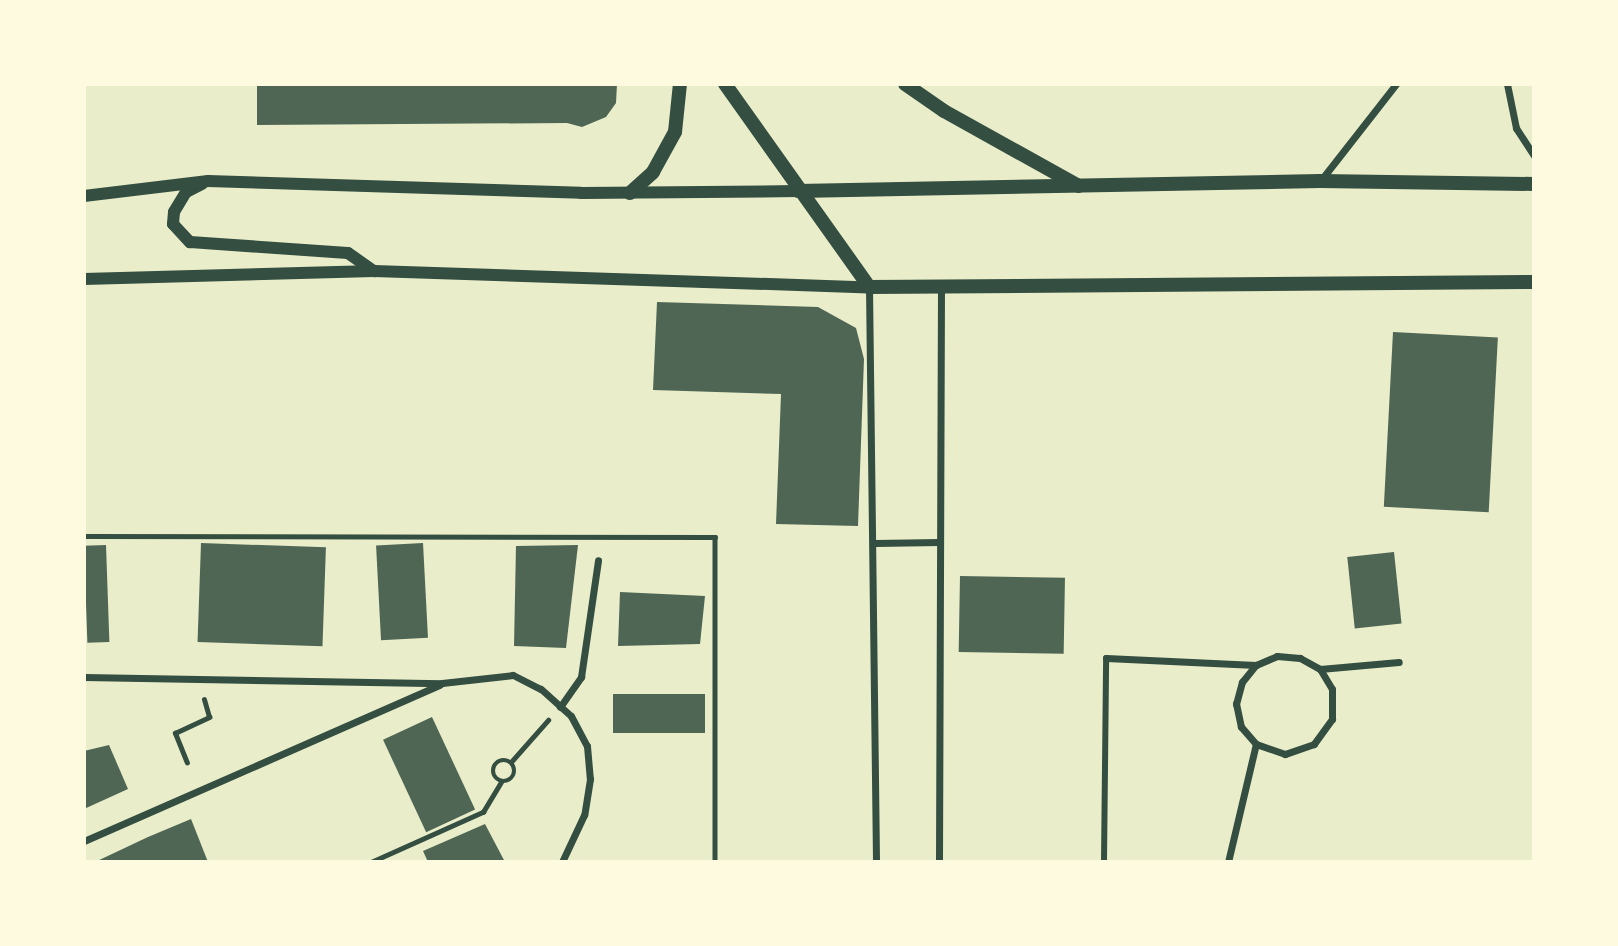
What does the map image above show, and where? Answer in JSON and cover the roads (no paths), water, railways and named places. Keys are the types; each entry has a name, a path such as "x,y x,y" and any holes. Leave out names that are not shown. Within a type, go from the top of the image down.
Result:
{"main road":[{"path":"631,193 653,173 675,132 680,84"},
{"path":"725,84 798,191 869,287 1534,282"},
{"path":"905,84 944,111 1080,187"},
{"path":"798,191 1320,181 1534,184"}],"street":[{"path":"1320,181 1396,84"},
{"path":"1507,84 1516,128 1534,156"},
{"path":"208,180 186,192 174,212 173,224 190,242 348,253 364,260 374,271"},
{"path":"84,196 208,180 631,193 798,191"},
{"path":"84,279 374,271 869,287 875,543 876,862"},
{"path":"939,862 941,288"},
{"path":"875,543 939,542"},
{"path":"560,706 581,677 598,560"},
{"path":"1104,862 1106,658 1256,665 1277,656 1300,658 1320,669 1332,689 1332,719 1314,744 1285,754 1256,744 1241,727 1236,704 1242,682 1256,665"},
{"path":"1320,669 1399,662"},
{"path":"84,677 442,683 513,675 541,689 560,706 587,746 590,779 584,815 564,861"},
{"path":"84,841 442,683"},
{"path":"1228,862 1256,744"}]}
